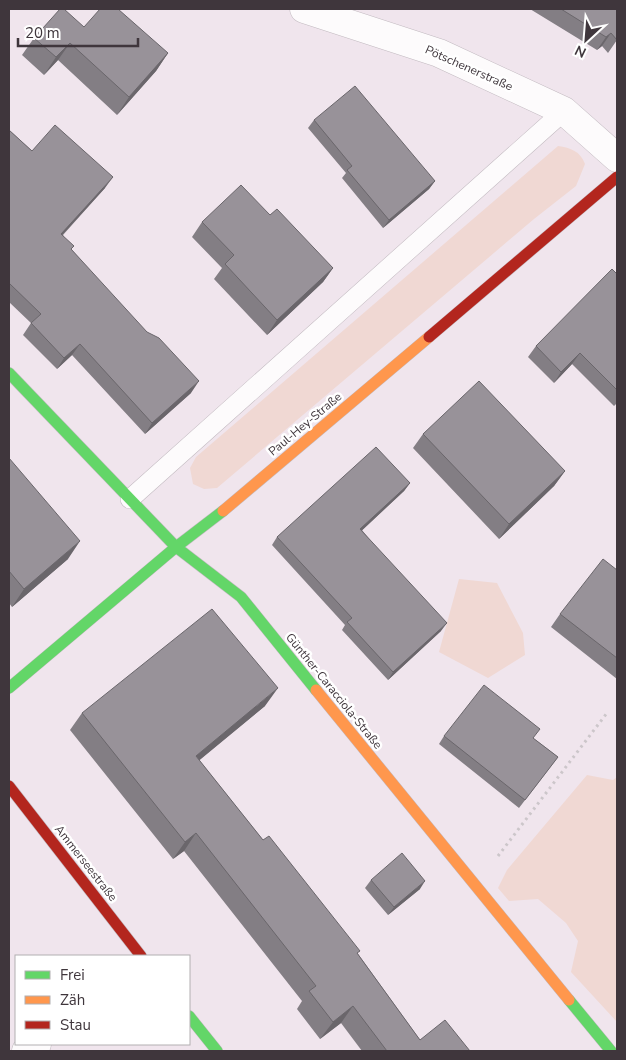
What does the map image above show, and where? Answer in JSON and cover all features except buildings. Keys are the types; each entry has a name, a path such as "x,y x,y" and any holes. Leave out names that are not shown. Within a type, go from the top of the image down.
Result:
{"street":[{"name":"Pötschenerstraße","path":"304,9 439,53 564,112 617,158"},
{"name":"Paul-Hey-Straße","path":"9,688 176,547 219,515 617,177"},
{"name":"Günther-Caracciola-Straße","path":"9,373 176,547 241,597 611,1051"},
{"name":"Ammerseestraße","path":"9,786 140,955"},
{"path":"190,1017 217,1051"}],"lane":[{"path":"130,500 564,112"}],"path":[{"path":"475,886 607,713"}],"shaded area":[{"path":"558,146 574,151 585,164 576,186 534,219 217,488 204,489 193,484 190,468 196,457"},
{"path":"459,579 497,583 523,633 525,655 488,678 439,652"},
{"path":"587,775 613,780 617,777 617,1022 571,972 578,941 566,923 538,899 509,901 498,888 507,870"}],"traffic: fast":[{"path":"9,373 176,547 241,597 316,690"},
{"path":"9,688 176,547 223,511"},
{"path":"569,1000 611,1051"},
{"path":"190,1017 217,1051"}],"traffic: slow":[{"path":"223,511 429,337"},
{"path":"316,690 569,1000"}],"traffic: jam":[{"path":"429,337 617,177"},
{"path":"9,786 140,955"}]}
